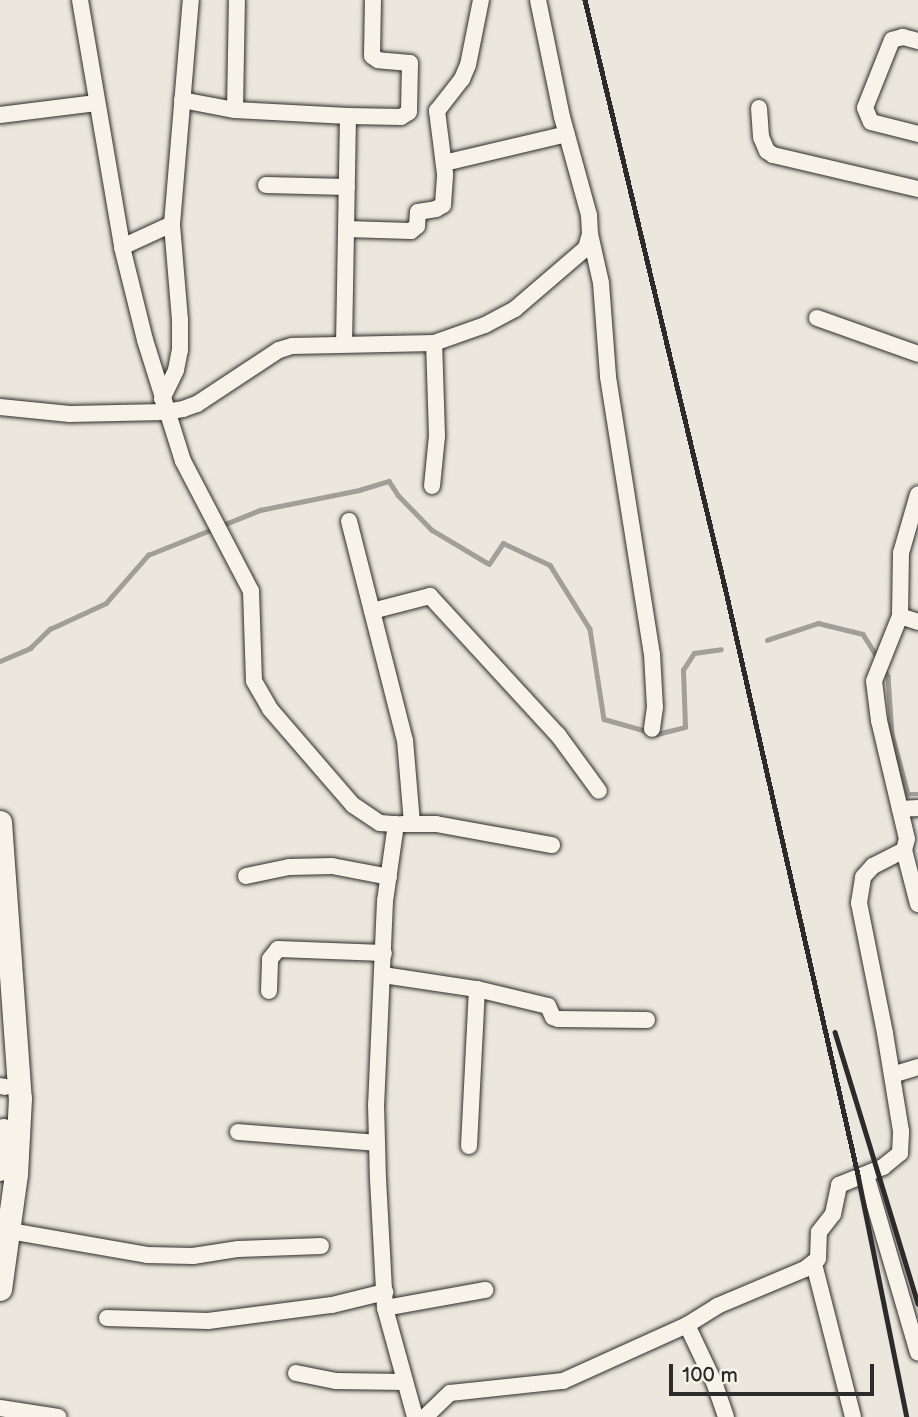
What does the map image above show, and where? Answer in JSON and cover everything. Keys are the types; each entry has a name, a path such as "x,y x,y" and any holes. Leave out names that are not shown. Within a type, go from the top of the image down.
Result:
{"highway":[{"path":"0,822 20,1098 10,1231 0,1289"},
{"path":"0,979 0,1169"}],"street":[{"path":"80,0 122,247 163,406 183,461 251,591 254,681 265,700 353,805 380,823 436,824 552,845"},
{"path":"163,406 180,350 172,224 191,0"},
{"path":"235,110 237,0"},
{"path":"182,100 235,110 401,117 409,112 410,63 378,60 372,56 373,0"},
{"path":"346,229 415,230 418,212 443,205 444,163 437,111 462,79 468,65 481,0"},
{"path":"538,0 567,134 589,215 590,234 601,283 608,377 652,654 655,707 652,729"},
{"path":"918,41 903,37 892,40 865,108 872,122 918,134"},
{"path":"0,115 96,103"},
{"path":"759,108 761,136 767,151 773,155 918,189"},
{"path":"344,344 348,116"},
{"path":"444,163 567,134"},
{"path":"267,185 346,187"},
{"path":"122,247 172,224"},
{"path":"0,407 70,414 197,404 279,350 306,344 434,343 485,324 514,309 586,248 590,234"},
{"path":"817,318 918,354"},
{"path":"432,486 437,436 434,343"},
{"path":"918,494 901,553 900,616 874,681 879,721 907,839 904,850 918,904"},
{"path":"349,521 405,740 404,824 389,877 377,1143 385,1300 415,1417"},
{"path":"372,611 430,596 558,734 599,791"},
{"path":"900,616 918,622"},
{"path":"900,809 918,808"},
{"path":"425,1417 450,1393 563,1381 687,1325 717,1306 814,1264 818,1259 819,1232 832,1214 839,1185 893,1161 900,1153 901,1131 861,913 860,889 863,877 873,866 904,850"},
{"path":"246,876 289,867 332,866 389,877"},
{"path":"269,991 270,959 278,949 384,953"},
{"path":"383,975 477,989 548,1006 558,1019 647,1020"},
{"path":"469,1146 477,989"},
{"path":"892,1075 918,1067"},
{"path":"238,1132 377,1143"},
{"path":"866,1175 918,1353"},
{"path":"10,1231 155,1255 321,1246"},
{"path":"814,1264 853,1417"},
{"path":"107,1318 208,1321 332,1305 485,1290"},
{"path":"687,1325 714,1382 726,1417"},
{"path":"296,1373 349,1382 404,1382"},
{"path":"0,1408 58,1417"}],"waterway":[{"path":"0,661 30,648 50,629 106,603 148,555 260,510 359,490 389,481 398,495 432,530 489,564 503,543 550,565 590,629 604,719 657,734 685,727 683,670 694,653 721,649"},
{"path":"767,640 818,623 863,634 878,658"},
{"path":"884,669 888,676 892,734 908,794 918,794"}],"railway":[{"path":"585,0 725,587 858,1175 907,1417"},
{"path":"835,1032 918,1304"}]}
